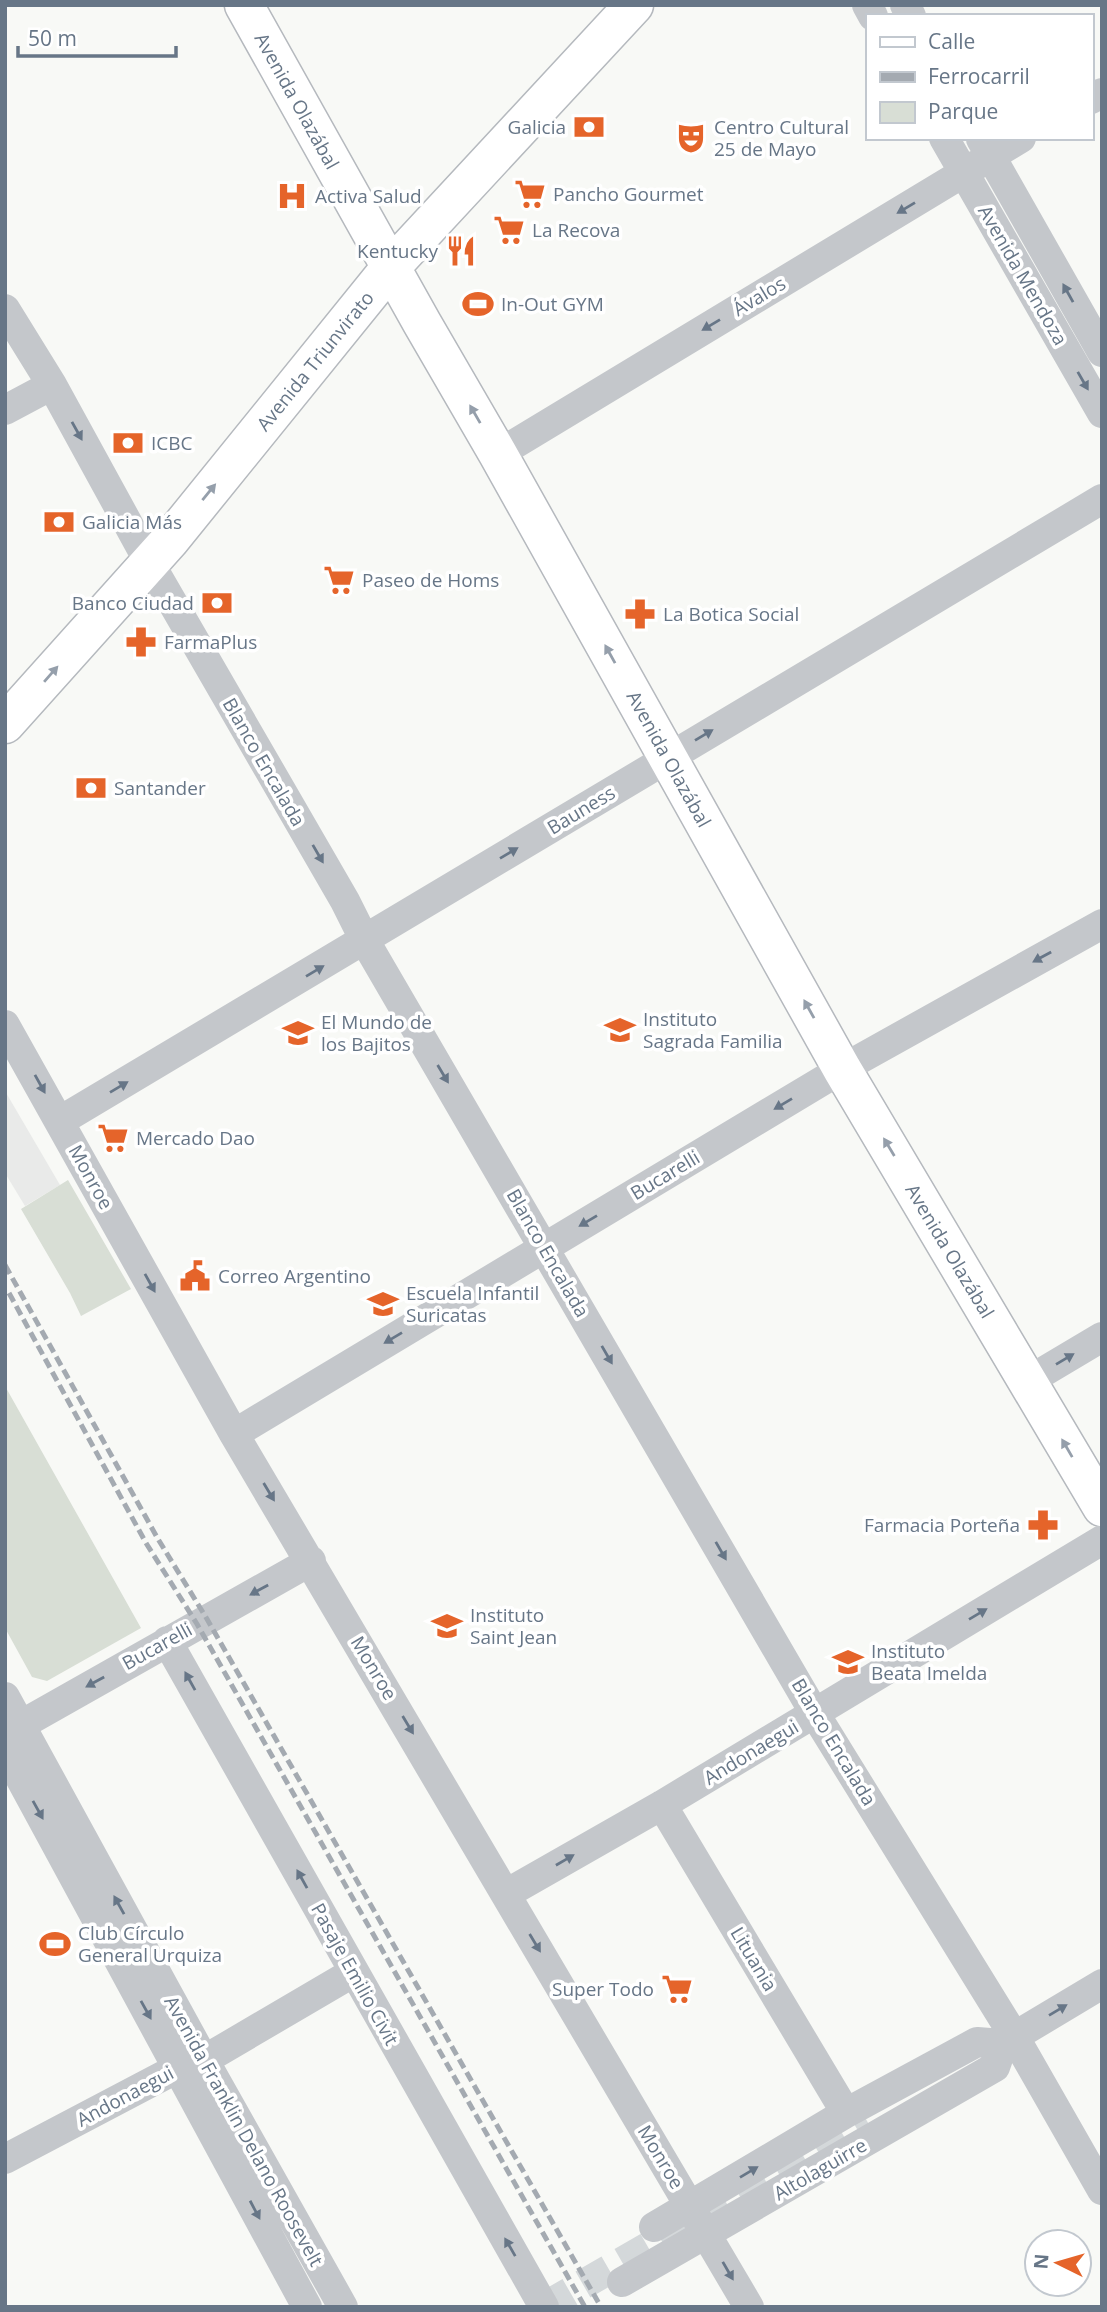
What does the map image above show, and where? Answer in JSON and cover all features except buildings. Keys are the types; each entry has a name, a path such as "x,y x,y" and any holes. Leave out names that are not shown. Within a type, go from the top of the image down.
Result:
{"main road":[{"name":"Avenida Olazábal","path":"244,5 842,1069 1102,1507"},
{"name":"Avenida Triunvirato","path":"5,724 170,540 391,267 634,5"}],"street":[{"name":"Avenida Mendoza","path":"945,140 1102,413"},
{"name":"Ávalos","path":"498,454 964,172 986,147 1013,140"},
{"name":"Avenida Mendoza","path":"986,147 1102,352"},
{"name":"Blanco Encalada","path":"5,309 52,385 149,562 345,901 365,941 815,1714 1009,2040 1102,2190"},
{"path":"5,410 52,385"},
{"name":"Bauness","path":"60,1121 1102,499"},
{"name":"Bucarelli","path":"234,1434 842,1069 1102,924"},
{"name":"Monroe","path":"5,1025 234,1434 749,2307"},
{"path":"1028,1381 1102,1337"},
{"name":"Andonaegui","path":"506,1894 662,1805 1102,1540"},
{"name":"Bucarelli","path":"13,1729 311,1561"},
{"name":"Pasaje Emilio Civit","path":"167,1641 354,1972 533,2303"},
{"name":"Avenida Franklin Delano Roosevelt","path":"5,1697 13,1729 191,2064 307,2307"},
{"name":"Avenida Franklin Delano Roosevelt","path":"5,1751 191,2064 343,2307"},
{"name":"Lituania","path":"662,1805 857,2117"},
{"name":"Andonaegui","path":"5,2159 191,2064 354,1972"},
{"name":"Altolaguirre","path":"654,2228 857,2117 977,2042 1009,2040 1102,1984"},
{"name":"Altolaguirre","path":"622,2282 995,2067 1009,2040"}],"shaded area":[{"path":"5,1091 60,1185 25,1206 5,1173"}],"green space":[{"path":"68,1180 131,1289 81,1316 21,1209"},
{"path":"5,1386 141,1628 47,1681 32,1677 5,1628"}],"tunnel":[{"path":"544,2307 867,2121"}],"railway":[{"path":"5,1265 158,1539 207,1619 601,2307"},
{"path":"9,1293 146,1543 197,1624 585,2307"}],"place":[{"name":"Galicia","path":"589,127"},
{"name":"Centro Cultural 25 de Mayo","path":"691,138"},
{"name":"Pancho Gourmet","path":"530,194"},
{"name":"Activa Salud","path":"292,196"},
{"name":"La Recova","path":"509,230"},
{"name":"Kentucky","path":"461,251"},
{"name":"In-Out GYM","path":"478,304"},
{"name":"ICBC","path":"128,443"},
{"name":"Galicia Más","path":"59,522"},
{"name":"Paseo de Homs","path":"339,580"},
{"name":"Banco Ciudad","path":"217,603"},
{"name":"La Botica Social","path":"640,614"},
{"name":"FarmaPlus","path":"141,642"},
{"name":"Santander","path":"91,788"},
{"name":"Instituto Sagrada Familia","path":"620,1030"},
{"name":"El Mundo de los Bajitos","path":"298,1033"},
{"name":"Mercado Dao","path":"113,1138"},
{"name":"Correo Argentino","path":"195,1276"},
{"name":"Escuela Infantil Suricatas","path":"383,1304"},
{"name":"Farmacia Porteña","path":"1043,1525"},
{"name":"Instituto Saint Jean","path":"447,1626"},
{"name":"Instituto Beata Imelda","path":"848,1662"},
{"name":"Club Círculo General Urquiza","path":"55,1944"},
{"name":"Super Todo","path":"677,1989"}]}
